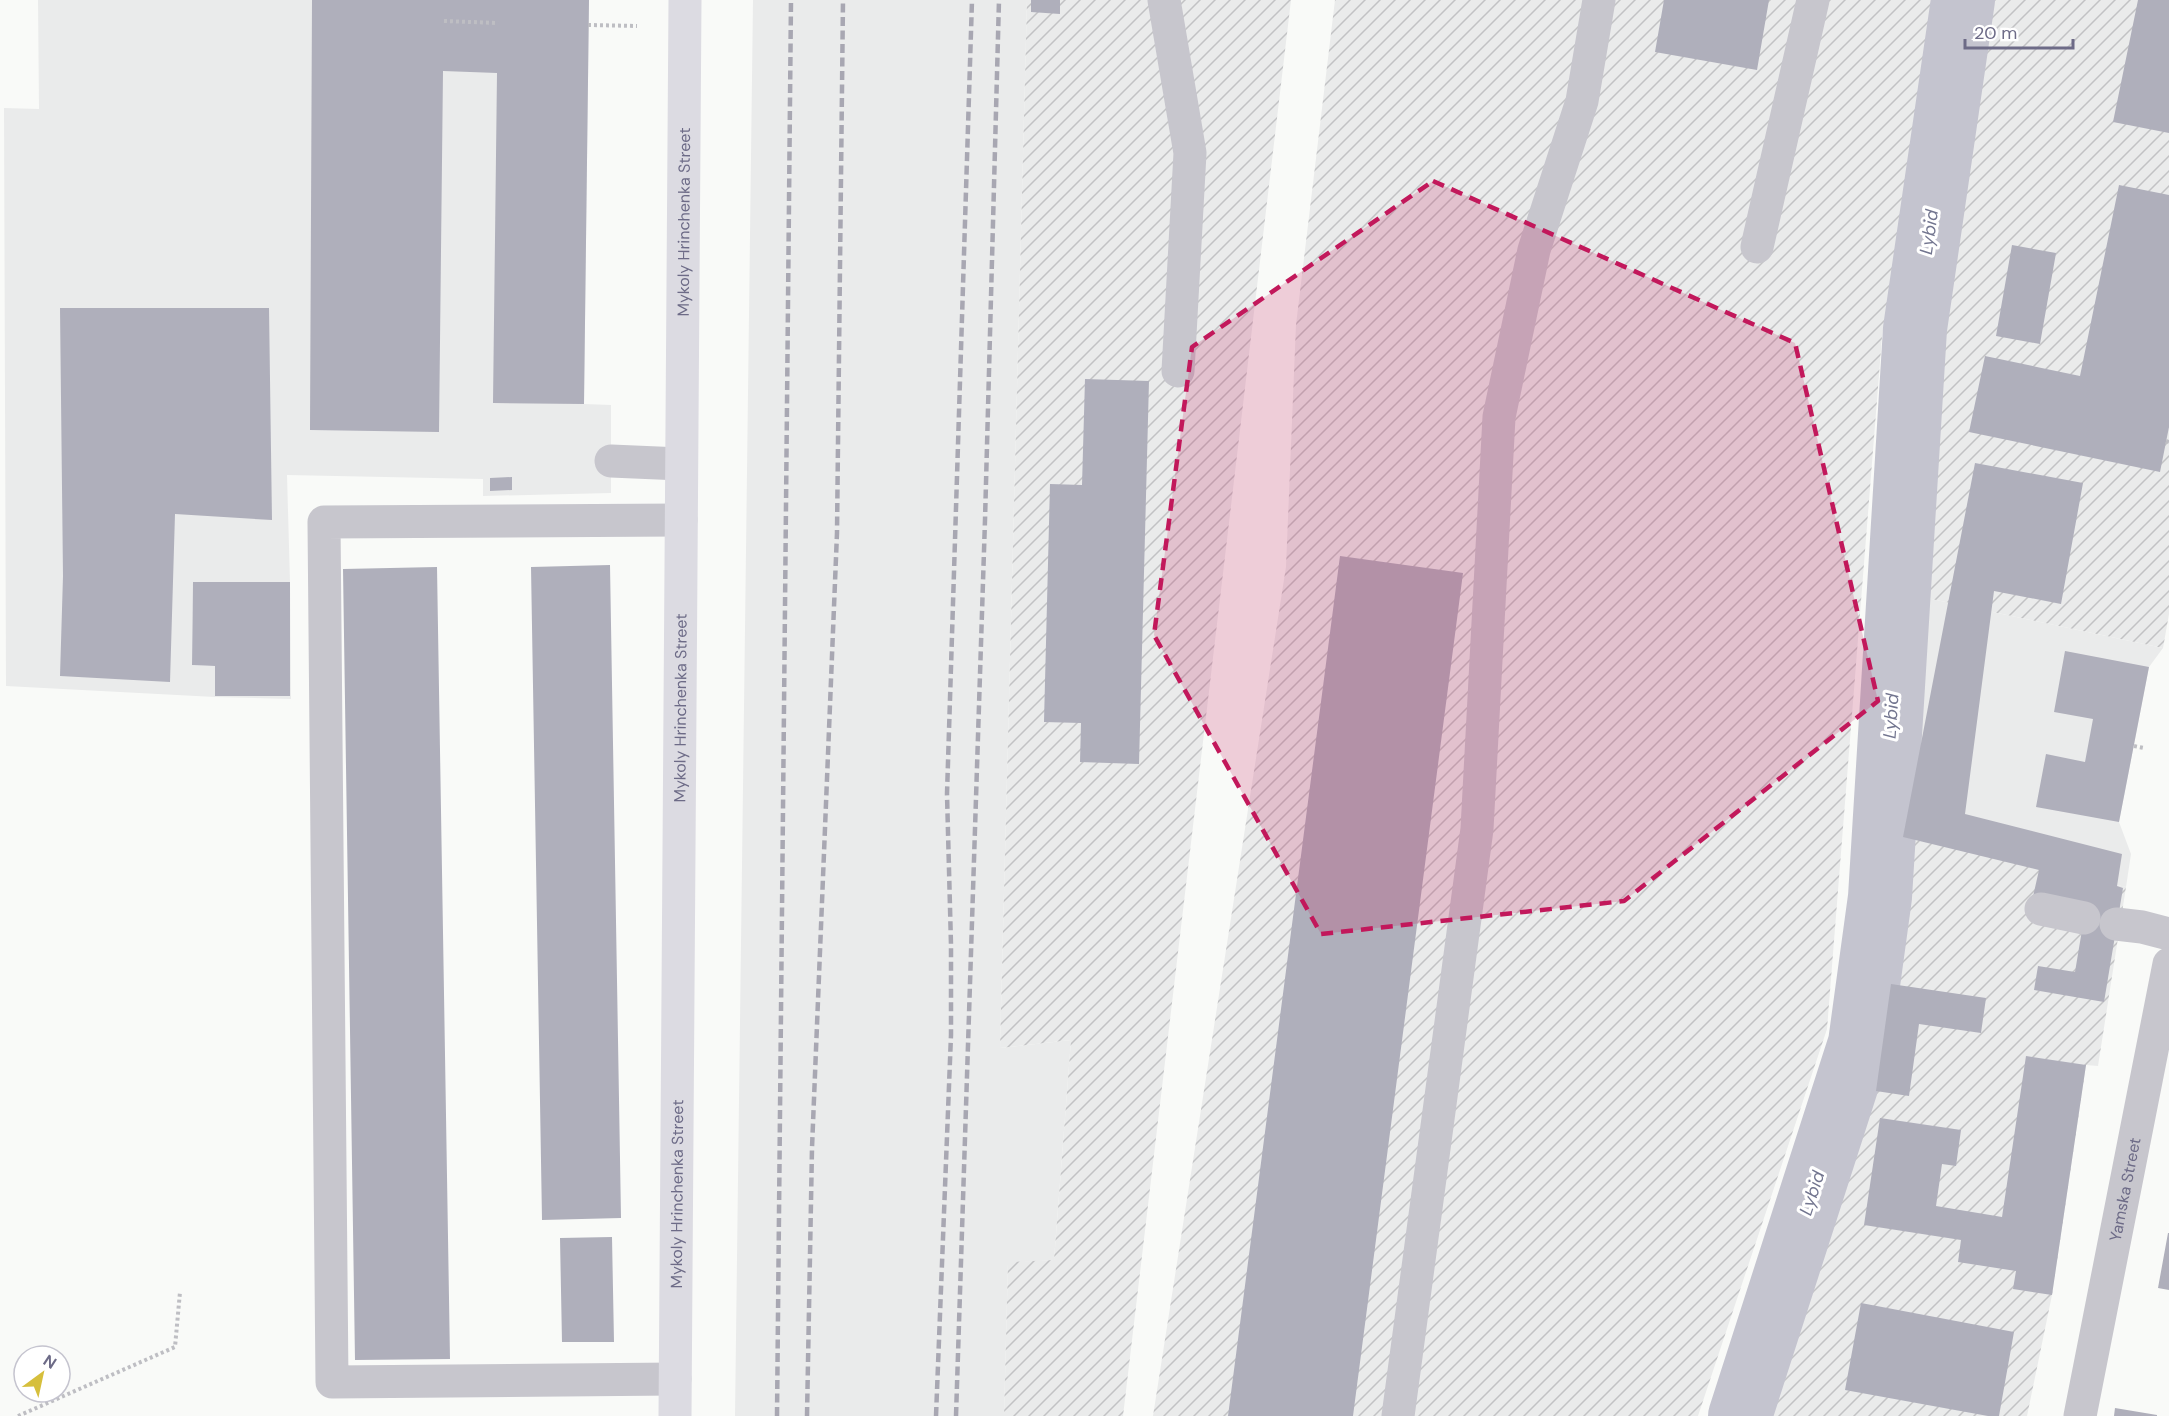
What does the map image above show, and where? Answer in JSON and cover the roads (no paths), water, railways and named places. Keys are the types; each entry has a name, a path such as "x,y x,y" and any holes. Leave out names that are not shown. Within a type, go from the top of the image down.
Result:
{"main road":[{"name":"Mykoly Hrinchenka Street","path":"675,1416 685,0"}],"street":[{"path":"1164,0 1190,153 1178,371"},
{"path":"1398,1416 1477,829 1499,417 1534,250 1582,101 1599,0"},
{"path":"1757,247 1813,0"},
{"path":"611,461 681,464"},
{"path":"675,1379 332,1382 324,522 681,520"},
{"path":"2041,909 2084,918"},
{"path":"2116,924 2142,927 2169,934"},
{"name":"Yamska Street","path":"2080,1416 2169,964"}],"waterway":[{"name":"Lybid","path":"1740,1416 1860,1043 1880,897 1915,329 1963,0"}],"railway":[{"path":"777,1416 791,0"},
{"path":"807,1416 812,1148 837,533 843,0"},
{"path":"936,1416 951,1035 947,794 972,0"},
{"path":"956,1416 999,0"}]}
